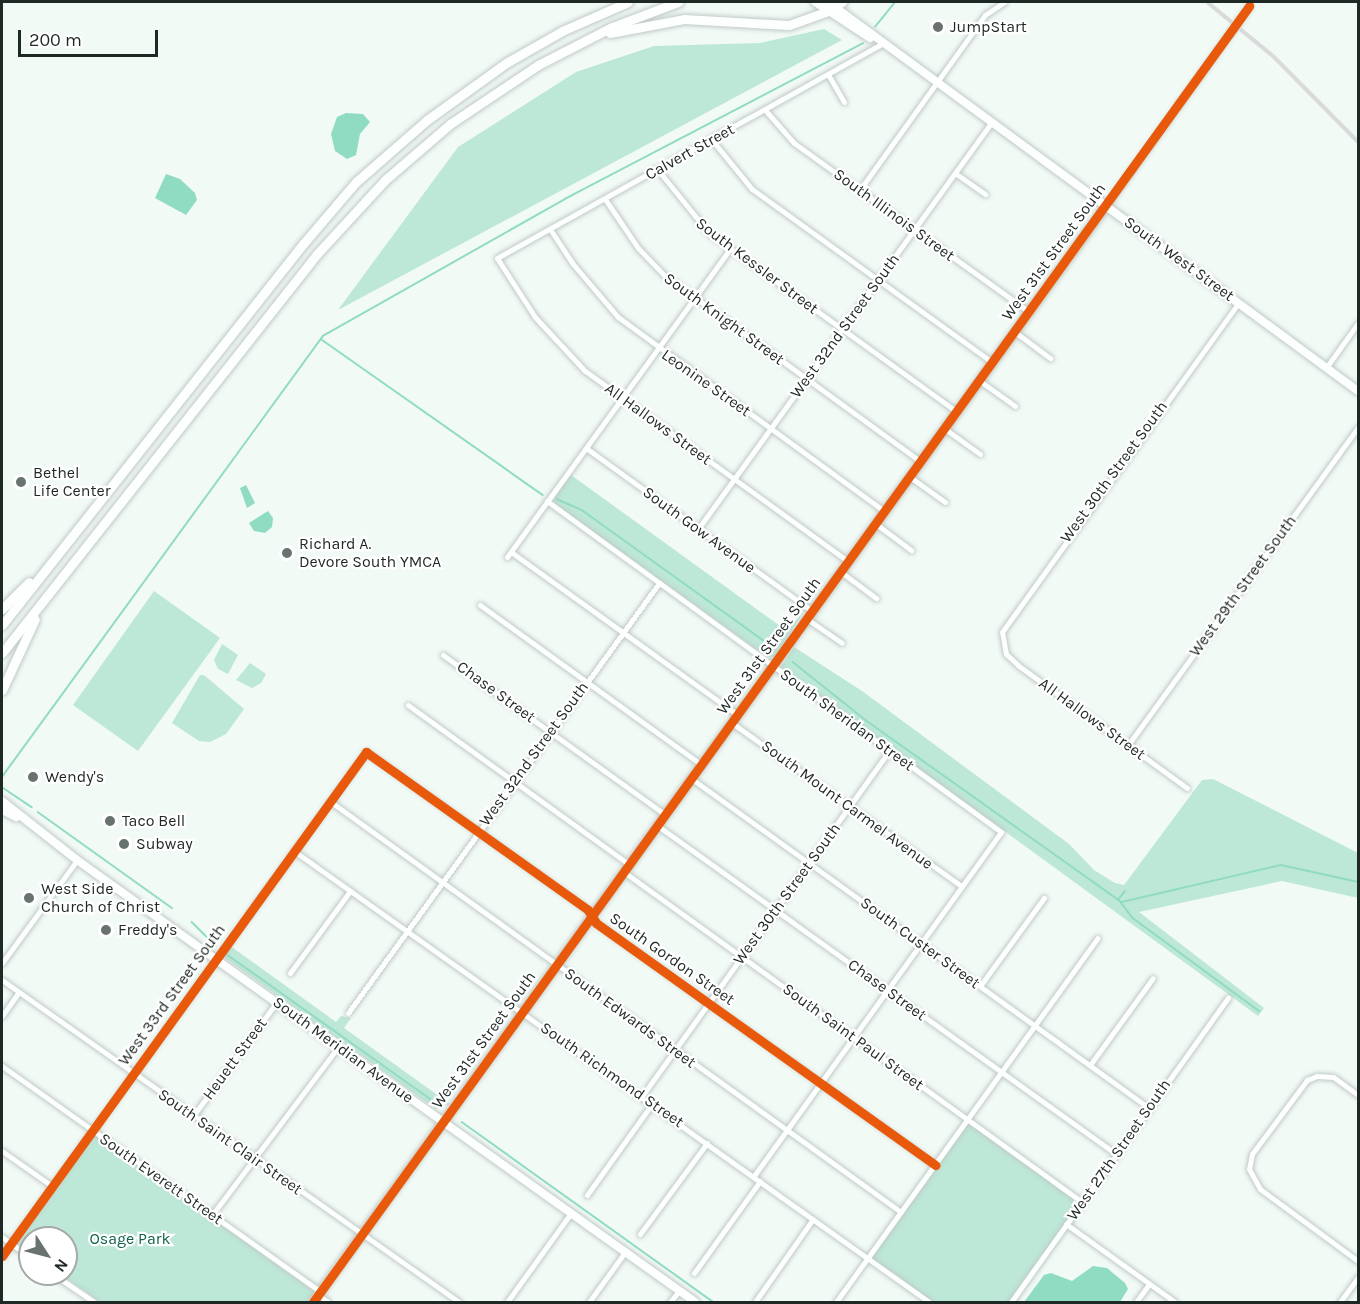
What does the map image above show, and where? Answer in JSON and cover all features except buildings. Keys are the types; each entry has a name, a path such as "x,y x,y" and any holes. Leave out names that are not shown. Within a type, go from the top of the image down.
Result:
{"highway":[{"path":"2,625 54,557 356,182 447,104 535,45 612,2"},
{"path":"535,45 628,2"},
{"path":"2,653 317,254 367,198 472,108 571,47 678,2"},
{"path":"571,47 658,22 703,18 774,26 834,5"},
{"path":"2,609 54,557"},
{"path":"2,690 31,626 58,582"}],"street":[{"name":"South West Street","path":"815,2 834,5 882,44 1359,391"},
{"path":"859,191 985,15 1004,2"},
{"name":"West 31st Street South","path":"317,1297 1249,6"},
{"name":"Calvert Street","path":"497,258 829,76 882,44"},
{"path":"829,76 844,102"},
{"name":"South Illinois Street","path":"766,111 790,140 1029,312"},
{"name":"West 32nd Street South","path":"698,529 991,123"},
{"path":"712,140 748,185 993,363"},
{"name":"South Kessler Street","path":"658,170 692,216 730,249 957,412"},
{"path":"955,173 985,194"},
{"name":"South Knight Street","path":"604,199 644,255 694,299 921,462"},
{"name":"Leonine Street","path":"550,229 603,302 658,349 885,512"},
{"path":"730,249 509,554 738,715"},
{"name":"All Hallows Street","path":"497,258 552,337 585,371 849,561"},
{"name":"West 30th Street South","path":"1002,645 1002,632 1008,620 1238,303"},
{"path":"1326,368 1359,323"},
{"path":"1015,332 1050,358"},
{"path":"980,381 1015,406"},
{"name":"West 29th Street South","path":"1128,746 1359,427"},
{"path":"945,429 980,454"},
{"name":"South Gow Avenue","path":"586,448 813,612"},
{"path":"910,477 945,502"},
{"name":"South Sheridan Street","path":"548,501 1001,832 961,886"},
{"path":"876,524 911,550"},
{"path":"841,572 876,598"},
{"name":"West 32nd Street South","path":"348,1013 658,583"},
{"path":"480,605 702,765"},
{"path":"807,619 842,644"},
{"name":"All Hallows Street","path":"1002,645 1018,664 1187,788"},
{"name":"Chase Street","path":"444,655 666,815"},
{"path":"408,705 630,864"},
{"name":"South Mount Carmel Avenue","path":"732,723 961,886"},
{"name":"West 30th Street South","path":"642,1096 889,751"},
{"name":"West 33rd Street South","path":"2,1256 366,752"},
{"name":"South Gordon Street","path":"366,752 588,910 592,918 935,1165"},
{"name":"South Custer Street","path":"692,778 1149,1108"},
{"name":"South Meridian Avenue","path":"2,801 20,819"},
{"name":"South Edwards Street","path":"331,802 901,1212"},
{"name":"South Meridian Avenue","path":"2,810 20,819 695,1302"},
{"name":"Chase Street","path":"658,826 1116,1154"},
{"name":"South Richmond Street","path":"294,851 642,1096 928,1302"},
{"path":"2,963 77,860"},
{"name":"South Saint Paul Street","path":"624,872 1082,1202"},
{"path":"754,1176 961,886"},
{"path":"290,973 350,891"},
{"path":"980,986 1044,898"},
{"path":"836,1302 1098,938"},
{"path":"1090,1065 1154,978"},
{"name":"South Saint Clair Street","path":"2,980 459,1302"},
{"path":"2,1016 19,992"},
{"name":"West 27th Street South","path":"1011,1302 1228,998"},
{"name":"Heuett Street","path":"194,1116 276,1002"},
{"path":"212,1215 338,1047"},
{"name":"South Everett Street","path":"2,1066 212,1215 317,1297 328,1302"},
{"path":"1359,1095 1333,1077 1317,1076 1299,1089 1252,1154 1250,1174 1260,1189 1359,1261"},
{"path":"587,1195 652,1104"},
{"path":"640,1234 706,1143"},
{"path":"2,1151 52,1186"},
{"path":"694,1273 760,1181"},
{"path":"507,1302 571,1214"},
{"path":"754,1302 813,1220"},
{"path":"1066,1224 1174,1302"},
{"path":"2,1237 18,1249"},
{"path":"589,1302 625,1252"},
{"path":"1340,1302 1359,1277"},
{"path":"1136,1302 1149,1284"},
{"path":"70,1286 93,1302"},
{"path":"670,1302 679,1291"},
{"path":"916,1302 920,1296"}],"green space":[{"path":"824,29 842,40 338,310 458,147 576,72 654,46 760,43"},
{"path":"571,475 787,631 805,610 775,657 767,657 555,504 555,496"},
{"path":"154,591 220,638 138,751 73,705"},
{"path":"222,644 238,655 228,674 218,669 214,660"},
{"path":"794,647 862,691 1069,844 1094,870 1115,883 1124,885 1202,780 1213,779 1358,853 1358,898 1282,881 1139,912 1264,1008 1258,1016 785,671 781,666"},
{"path":"250,663 266,674 261,683 252,688 236,680"},
{"path":"200,675 204,675 244,709 226,734 210,742 199,741 172,723"},
{"path":"229,945 336,1022 341,1016 351,1018 344,1028 450,1104 436,1109 225,958"},
{"path":"968,1119 1082,1202 1010,1302 928,1302 868,1259"},
{"name":"Osage Park","path":"93,1133 315,1292 308,1302 100,1302 77,1286 78,1226 26,1226"}],"shaded area":[{"path":"346,113 363,114 370,122 360,134 356,155 347,159 335,151 331,134 337,117"},
{"path":"166,174 180,179 195,193 197,200 186,215 155,198"},
{"path":"246,485 255,503 247,508 240,488"},
{"path":"268,511 273,518 272,527 265,533 254,531 249,523"},
{"path":"1093,1266 1107,1268 1125,1283 1128,1289 1120,1302 1024,1302 1044,1275 1051,1273 1072,1281"}],"waterway":[{"path":"875,27 895,2"},
{"path":"2,777 323,336 565,199 863,43"},
{"path":"321,339 543,495"},
{"path":"557,499 582,510 773,647"},
{"path":"793,662 867,721 1120,901 1133,918 1259,1011"},
{"path":"2,787 32,807"},
{"path":"38,812 172,908"},
{"path":"1122,902 1281,865 1358,882"},
{"path":"1118,900 1125,891"},
{"path":"192,922 216,946"},
{"path":"225,953 439,1105"},
{"path":"462,1122 713,1302"}],"railway":[{"path":"1207,2 1273,56 1358,142"}],"cycle path":[{"path":"313,1302 1249,6"},
{"path":"2,1256 366,752 588,910 596,923 935,1165"}],"place":[{"name":"JumpStart","path":"938,27"},
{"name":"Bethel Life Center","path":"21,482"},
{"name":"Richard A. Devore South YMCA","path":"287,553"},
{"name":"Wendy's","path":"33,777"},
{"name":"Taco Bell","path":"110,821"},
{"name":"Subway","path":"124,844"},
{"name":"West Side Church of Christ","path":"29,898"},
{"name":"Freddy's","path":"106,930"}]}
